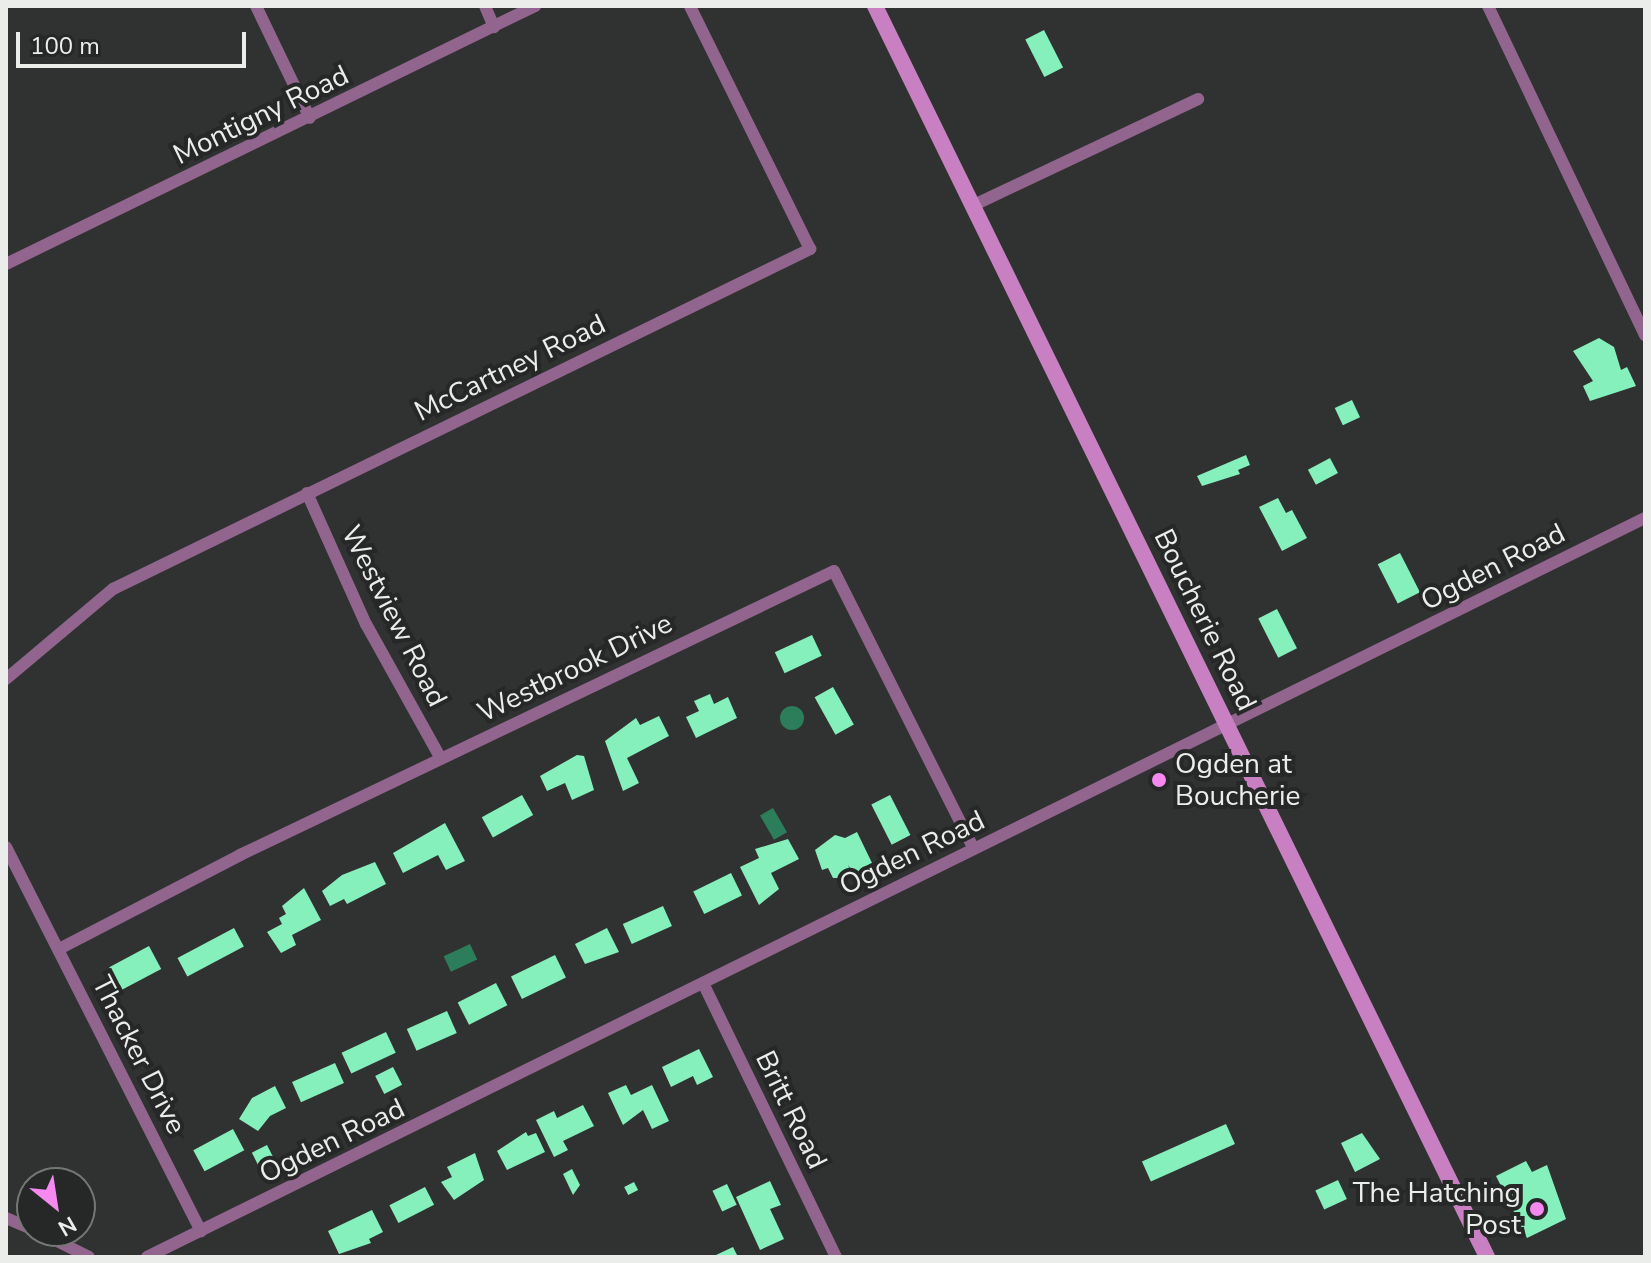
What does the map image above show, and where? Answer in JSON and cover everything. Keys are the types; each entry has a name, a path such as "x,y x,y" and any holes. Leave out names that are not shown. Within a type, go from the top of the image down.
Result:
{"main road":[{"name":"Boucherie Road","path":"875,6 1487,1257"}],"street":[{"path":"256,6 310,118"},
{"path":"485,6 494,27"},
{"name":"Montigny Road","path":"6,264 535,6"},
{"name":"McCartney Road","path":"6,679 113,589 810,249 690,6"},
{"path":"1488,6 1645,335"},
{"path":"974,205 1198,99"},
{"name":"Westview Road","path":"307,493 366,624 441,759"},
{"name":"Ogden Road","path":"201,1231 1228,727 1645,518"},
{"name":"Westbrook Drive","path":"59,949 441,759 834,571 974,849"},
{"name":"Thacker Drive","path":"6,847 201,1231"},
{"name":"Britt Road","path":"703,983 836,1257"},
{"path":"147,1257 201,1231"},
{"path":"69,1247 89,1257"}],"shaded area":[{"path":"792,706 803,713 804,718 797,729 792,730 781,723 780,718 787,707"},
{"path":"773,808 787,832 774,840 760,816"},
{"path":"470,944 477,959 451,972 444,956"}],"building":[{"path":"1044,30 1063,67 1044,77 1025,40"},
{"path":"1599,338 1614,347 1621,370 1627,367 1636,386 1590,401 1583,386 1593,381 1573,351"},
{"path":"1352,400 1360,417 1343,425 1335,408"},
{"path":"1246,455 1250,465 1238,470 1240,474 1202,486 1197,476"},
{"path":"1330,458 1338,473 1316,485 1308,470"},
{"path":"1278,498 1286,513 1292,510 1307,538 1282,551 1259,507"},
{"path":"1400,553 1420,592 1398,604 1378,564"},
{"path":"1277,609 1297,648 1278,658 1258,619"},
{"path":"812,635 822,656 785,673 775,652"},
{"path":"833,687 854,725 835,735 815,697"},
{"path":"710,694 714,704 728,697 737,718 696,738 686,717 699,711 694,701"},
{"path":"659,716 669,736 627,758 639,783 623,791 605,741 636,718 640,725"},
{"path":"577,755 584,756 594,790 572,800 565,783 547,791 540,776"},
{"path":"522,795 533,815 493,837 482,817"},
{"path":"890,795 910,835 892,845 871,805"},
{"path":"445,823 465,861 446,870 438,855 403,873 393,853"},
{"path":"857,832 873,865 854,874 848,865 851,873 833,878 828,868 822,870 815,850 835,835 845,838"},
{"path":"788,839 799,859 771,873 779,889 759,905 740,867 759,858 755,849"},
{"path":"375,862 386,884 347,904 344,899 330,906 322,891 342,875"},
{"path":"731,873 742,895 704,914 693,891"},
{"path":"304,888 321,920 292,935 296,945 281,953 267,932 282,924 279,918 286,914 282,906"},
{"path":"663,906 672,926 632,944 623,924"},
{"path":"234,928 244,947 187,977 177,958"},
{"path":"607,928 619,952 585,964 575,944"},
{"path":"149,946 161,969 121,990 109,967"},
{"path":"555,955 566,977 522,999 511,976"},
{"path":"496,983 507,1005 469,1025 458,1003"},
{"path":"447,1011 457,1033 417,1051 407,1029"},
{"path":"386,1032 396,1053 351,1074 342,1053"},
{"path":"699,1049 713,1077 697,1085 693,1076 671,1087 662,1067"},
{"path":"335,1063 344,1083 301,1102 292,1082"},
{"path":"393,1067 402,1085 384,1094 375,1076"},
{"path":"626,1085 631,1095 652,1085 669,1121 652,1129 643,1110 623,1125 608,1093"},
{"path":"275,1086 286,1108 270,1116 258,1131 239,1119 252,1098"},
{"path":"583,1105 594,1126 563,1141 568,1150 554,1157 536,1120 554,1111 557,1118"},
{"path":"1226,1124 1235,1144 1151,1182 1142,1161"},
{"path":"233,1129 244,1150 205,1171 193,1150"},
{"path":"526,1132 528,1136 536,1133 545,1152 507,1170 497,1151"},
{"path":"1362,1133 1380,1159 1355,1172 1341,1143"},
{"path":"267,1145 275,1161 260,1169 252,1153"},
{"path":"475,1153 484,1180 454,1200 441,1182 452,1177 447,1167"},
{"name":"The Hatching Post","path":"1526,1161 1532,1172 1547,1165 1566,1219 1527,1238 1496,1176"},
{"path":"572,1169 580,1185 573,1195 563,1174"},
{"path":"1338,1180 1347,1199 1324,1210 1315,1191"},
{"path":"770,1181 781,1205 770,1209 784,1239 760,1250 736,1197"},
{"path":"634,1182 638,1190 628,1195 624,1187"},
{"path":"727,1184 737,1205 722,1212 712,1191"},
{"path":"425,1187 434,1205 398,1223 389,1205"},
{"path":"372,1210 383,1232 369,1239 371,1243 339,1254 328,1231"},
{"path":"733,1247 738,1257 717,1257 716,1255"}],"place":[{"name":"Ogden at Boucherie","path":"1159,780"},
{"name":"The Hatching Post","path":"1537,1209"}]}
